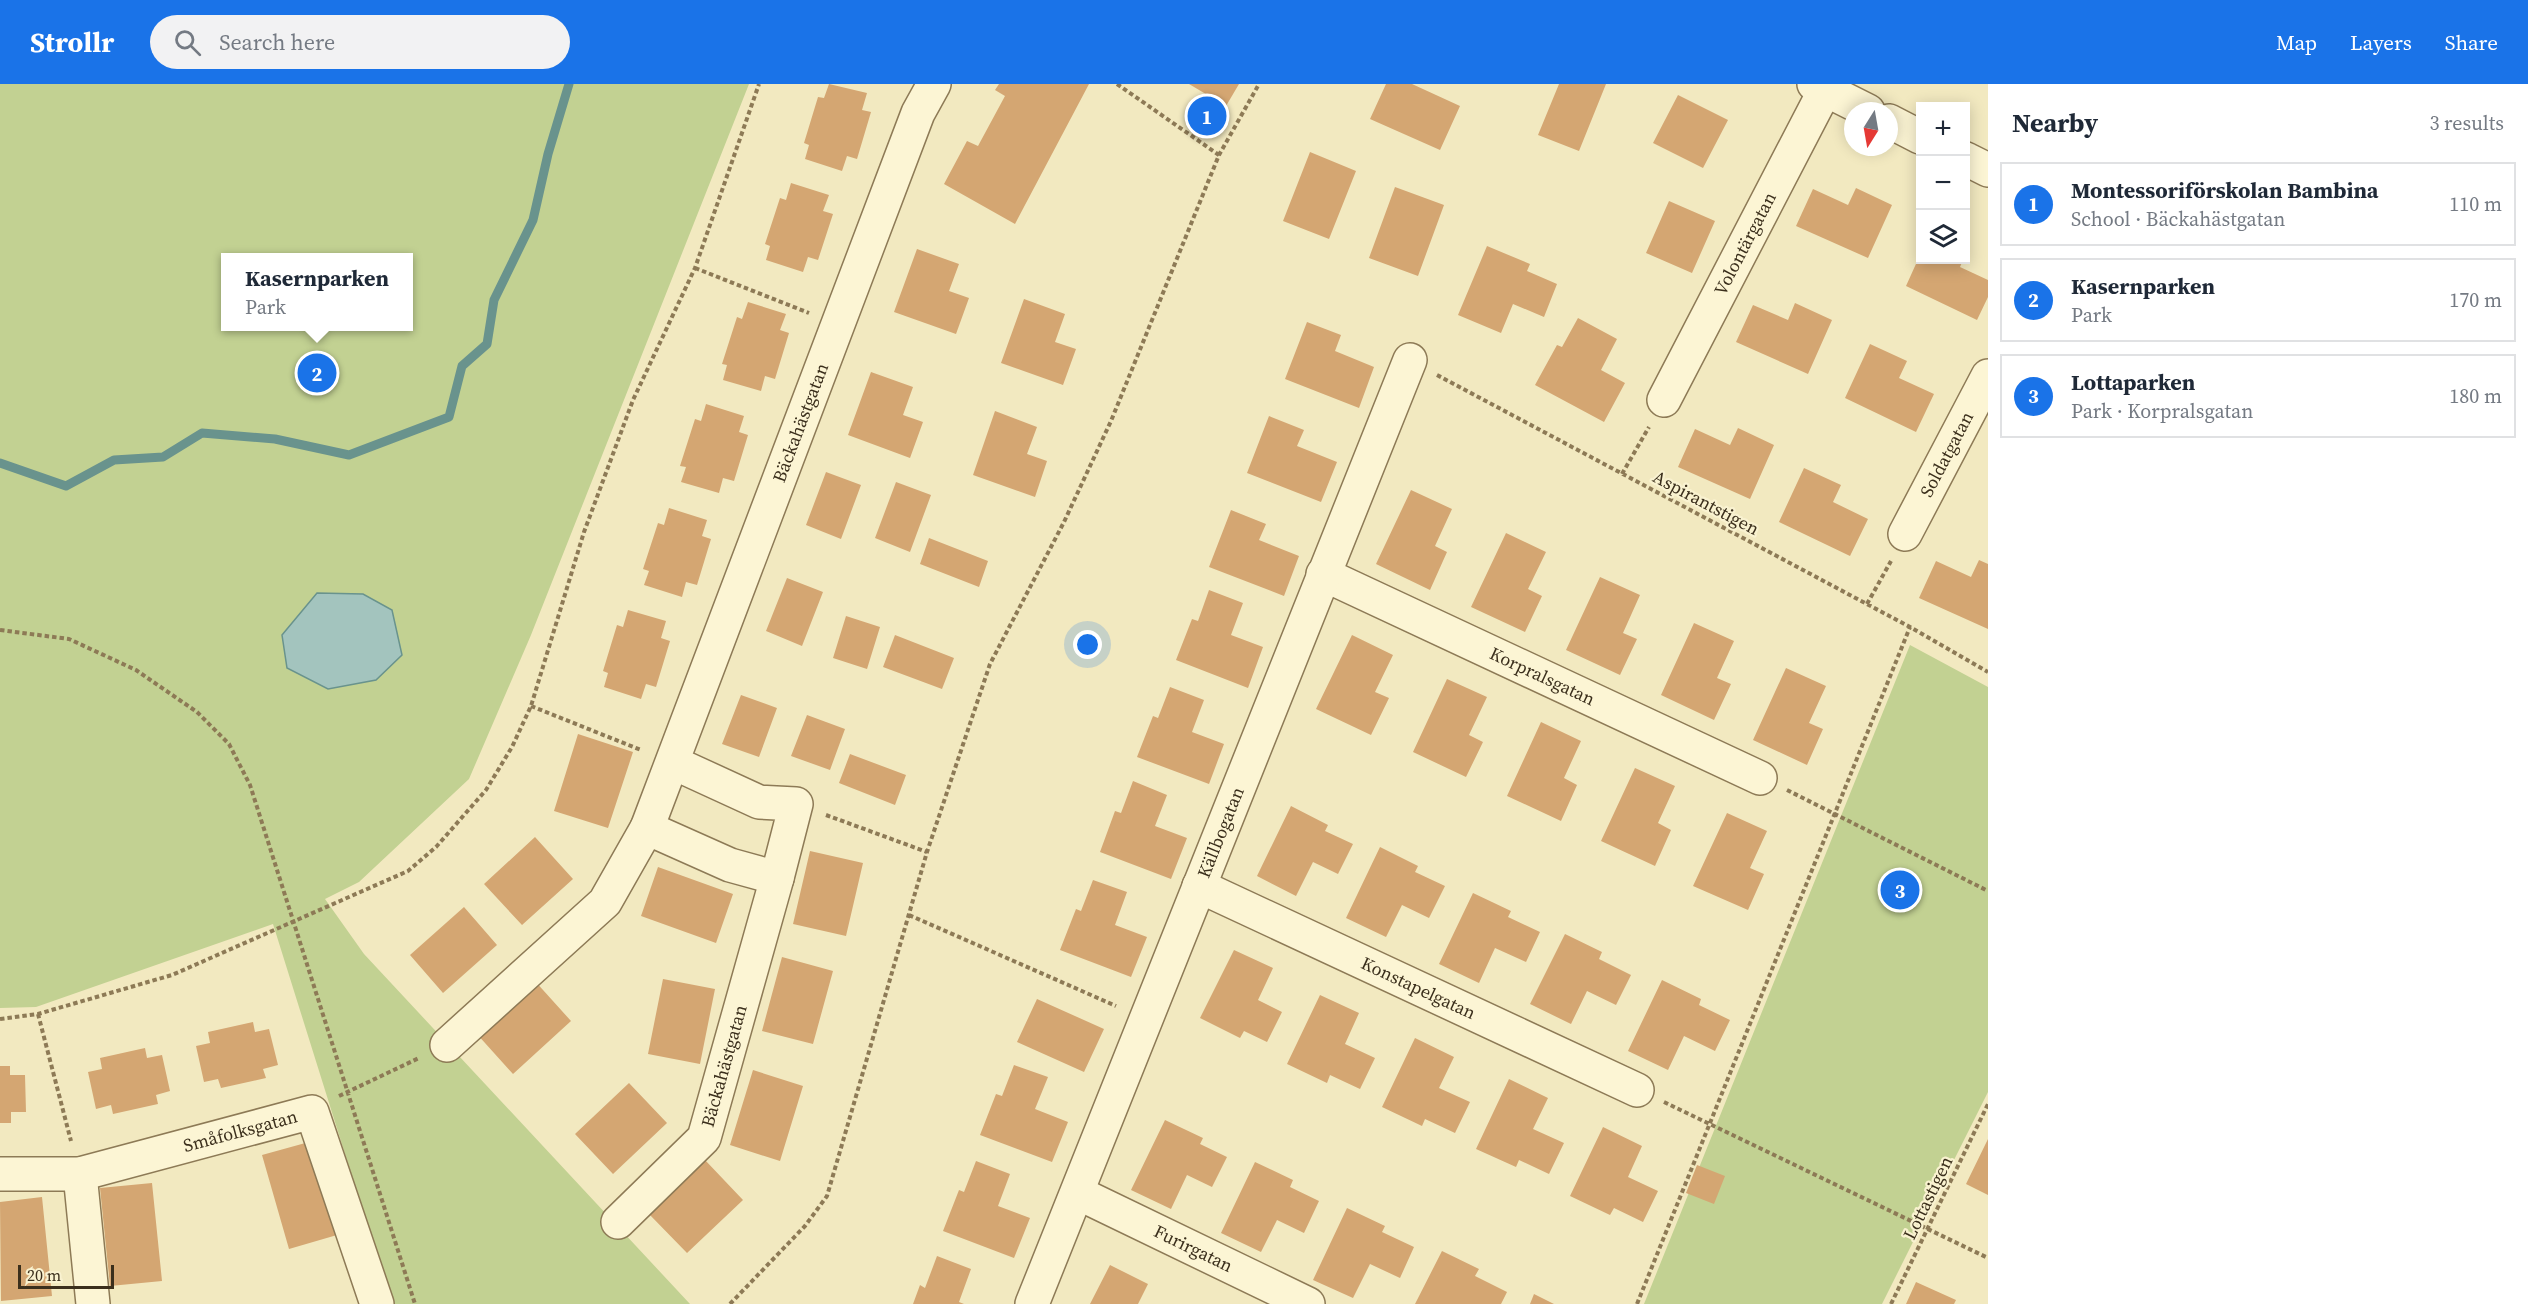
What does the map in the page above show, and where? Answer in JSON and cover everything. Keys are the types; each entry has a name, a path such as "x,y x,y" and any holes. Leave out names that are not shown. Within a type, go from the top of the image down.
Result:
{"street":[{"name":"Bäckahästgatan","path":"447,1046 605,902 647,828 674,763 918,113 934,84"},
{"path":"1820,87 1850,102"},
{"name":"Volontärgatan","path":"1664,400 1820,87"},
{"path":"1898,126 1916,135"},
{"path":"1970,161 1988,170"},
{"name":"Källbogatan","path":"1032,1304 1410,360"},
{"name":"Soldatgatan","path":"1905,534 1988,376"},
{"name":"Korpralsgatan","path":"1323,574 1760,778"},
{"path":"674,763 759,802 796,804"},
{"name":"Bäckahästgatan","path":"618,1222 704,1138 796,804"},
{"path":"647,828 712,858 777,878"},
{"name":"Konstapelgatan","path":"1199,886 1637,1090"},
{"name":"Småfolksgatan","path":"0,1174 80,1174 312,1113 377,1304"},
{"path":"80,1174 93,1304"},
{"name":"Furirgatan","path":"1078,1193 1308,1304"}],"path":[{"path":"0,1019 38,1014 172,975 408,871 436,847 486,790 512,747 531,706 584,531 633,400 695,268 759,84"},
{"path":"1117,84 1219,155"},
{"path":"730,1304 805,1226 827,1196 927,852 990,664 1064,522 1111,421 1219,155 1259,84"},
{"path":"695,268 839,325"},
{"name":"Aspirantstigen","path":"1410,360 1910,627 1988,672"},
{"path":"1622,474 1664,400"},
{"path":"1867,604 1905,534"},
{"path":"1637,1304 1910,627"},
{"path":"0,630 69,639 136,670 197,712 229,744 250,785 292,923 349,1090 415,1304"},
{"path":"531,706 674,763"},
{"path":"1760,778 1835,812 1988,891"},
{"path":"796,804 927,852"},
{"path":"909,915 1146,1020"},
{"path":"38,1014 80,1174"},
{"path":"312,1113 349,1090 447,1046"},
{"path":"1637,1090 1710,1122 1928,1231 1988,1258"},
{"name":"Lottastigen","path":"1891,1304 1988,1104"}],"green space":[{"path":"0,84 749,84 531,635 469,779 359,882 325,899 364,954 690,1304 392,1304 273,924 36,1007 0,1008"},
{"path":"1910,645 1988,687 1988,1092 1882,1304 1644,1304"}],"water":[{"path":"317,593 363,594 392,610 402,655 376,680 328,689 287,668 282,635"}],"building":[{"path":"829,84 867,93 862,110 871,112 857,159 847,156 842,171 805,159 809,145 804,143 818,97 824,98"},
{"path":"999,84 1089,84 1015,224 944,184 967,141 978,146 1005,96 995,90"},
{"path":"1189,84 1239,84 1226,106"},
{"path":"1386,84 1412,84 1460,106 1440,150 1370,119"},
{"path":"1559,84 1606,84 1579,151 1538,135"},
{"path":"1678,95 1728,120 1703,168 1653,143"},
{"path":"1310,152 1356,171 1329,239 1283,221"},
{"path":"791,183 829,195 823,211 833,214 818,260 808,257 803,272 766,260 770,246 765,244 780,198 786,200"},
{"path":"1395,187 1444,205 1418,276 1369,258"},
{"path":"1856,188 1892,205 1868,258 1796,226 1813,189 1848,205"},
{"path":"1669,201 1715,221 1692,273 1646,253"},
{"path":"1487,246 1530,264 1527,271 1557,284 1544,317 1513,304 1501,333 1458,315"},
{"path":"917,249 959,264 949,291 969,298 956,334 894,312"},
{"path":"1916,264 1961,264 1960,267 1988,280 1988,297 1977,320 1906,286"},
{"path":"1024,299 1065,314 1055,342 1076,349 1063,385 1001,363"},
{"path":"748,302 786,314 780,330 789,333 775,379 765,376 761,391 723,380 727,365 722,364 737,317 742,319"},
{"path":"1795,303 1832,320 1808,374 1736,342 1753,305 1788,320"},
{"path":"1578,318 1617,339 1601,370 1625,383 1604,422 1535,385 1557,345 1562,347"},
{"path":"1307,322 1341,335 1335,351 1374,367 1359,408 1285,379"},
{"path":"1870,344 1907,361 1899,378 1934,394 1916,432 1845,398"},
{"path":"871,372 913,387 903,415 923,422 910,458 848,435"},
{"path":"706,404 744,416 739,432 748,435 734,481 723,478 719,493 681,482 686,467 680,466 695,419 701,421"},
{"path":"995,411 1037,427 1027,454 1047,461 1035,497 973,475"},
{"path":"1269,416 1304,430 1297,446 1337,462 1321,502 1247,473"},
{"path":"1738,428 1774,445 1750,499 1678,467 1695,429 1730,445"},
{"path":"1804,468 1841,485 1833,502 1868,519 1850,556 1779,522"},
{"path":"826,472 861,485 841,539 806,525"},
{"path":"896,482 931,495 910,552 875,538"},
{"path":"1411,490 1452,509 1435,546 1447,552 1430,590 1376,564"},
{"path":"669,508 707,520 702,536 711,539 697,585 686,582 682,597 644,585 649,571 643,569 658,523 664,525"},
{"path":"1231,510 1266,524 1259,540 1299,556 1284,596 1209,567"},
{"path":"1506,533 1546,552 1528,589 1542,596 1525,632 1471,607"},
{"path":"929,538 988,561 979,587 920,564"},
{"path":"1979,560 1988,564 1988,629 1919,598 1936,561 1971,577"},
{"path":"1600,577 1640,595 1623,633 1637,639 1620,675 1566,650"},
{"path":"787,578 823,592 802,646 766,631"},
{"path":"1209,590 1243,603 1231,635 1263,647 1248,688 1176,660 1192,619 1198,621"},
{"path":"628,610 666,621 661,638 670,641 656,687 646,684 641,699 604,687 608,673 603,671 617,625 623,627"},
{"path":"846,616 880,627 867,669 833,658"},
{"path":"1694,623 1734,641 1717,678 1731,684 1714,720 1661,695"},
{"path":"895,635 954,658 942,689 883,667"},
{"path":"1352,635 1393,655 1375,692 1389,698 1371,735 1316,709"},
{"path":"1786,668 1826,686 1809,723 1823,729 1807,765 1753,740"},
{"path":"1447,679 1487,697 1469,735 1483,742 1466,777 1413,752"},
{"path":"1170,687 1204,700 1192,732 1224,744 1209,784 1137,757 1153,716 1158,718"},
{"path":"741,695 777,708 759,757 722,744"},
{"path":"807,715 845,729 830,770 791,756"},
{"path":"1541,722 1581,741 1564,778 1577,785 1561,821 1507,796"},
{"path":"578,734 633,752 608,828 554,811"},
{"path":"850,754 906,775 895,805 839,783"},
{"path":"1635,768 1675,786 1658,823 1671,830 1655,866 1601,841"},
{"path":"1133,781 1167,795 1155,826 1187,838 1171,879 1100,852 1115,811 1121,813"},
{"path":"1291,806 1328,825 1325,831 1353,844 1338,874 1313,862 1296,896 1257,876"},
{"path":"1727,813 1767,831 1750,868 1764,874 1748,910 1693,886"},
{"path":"535,837 573,879 522,925 484,884"},
{"path":"1380,847 1418,866 1415,872 1445,886 1429,918 1402,905 1386,937 1346,918"},
{"path":"810,851 863,863 846,936 793,924"},
{"path":"658,867 733,894 716,943 641,916"},
{"path":"1093,880 1127,892 1115,925 1147,937 1131,977 1060,950 1076,909 1081,911"},
{"path":"1473,893 1511,911 1508,917 1540,932 1526,962 1495,948 1479,983 1439,964"},
{"path":"464,907 497,945 443,993 410,955"},
{"path":"1565,934 1602,952 1599,959 1631,975 1616,1005 1587,991 1571,1024 1530,1004"},
{"path":"1234,950 1273,968 1258,1000 1282,1012 1267,1042 1244,1031 1240,1038 1200,1018"},
{"path":"782,957 833,971 813,1044 762,1031"},
{"path":"663,979 715,989 700,1064 648,1054"},
{"path":"534,980 571,1021 513,1074 476,1033"},
{"path":"1662,980 1701,999 1699,1005 1730,1020 1715,1051 1684,1036 1668,1070 1628,1051"},
{"path":"1320,995 1359,1013 1345,1044 1375,1058 1360,1089 1330,1075 1327,1083 1287,1064"},
{"path":"1037,999 1104,1029 1084,1072 1017,1042"},
{"path":"253,1022 255,1032 269,1029 278,1065 263,1069 266,1078 221,1088 218,1079 204,1082 196,1046 210,1043 208,1032"},
{"path":"1415,1038 1454,1057 1439,1088 1470,1102 1455,1133 1425,1119 1422,1126 1382,1107"},
{"path":"145,1048 147,1058 162,1055 170,1091 156,1095 158,1104 113,1114 111,1105 96,1109 88,1072 102,1069 100,1058"},
{"path":"1014,1065 1048,1077 1035,1109 1068,1122 1052,1162 980,1135 996,1094 1002,1096"},
{"path":"0,1066 10,1066 10,1075 25,1075 26,1112 11,1112 11,1123 0,1123"},
{"path":"753,1070 803,1086 780,1161 730,1145"},
{"path":"1509,1079 1548,1098 1533,1129 1564,1143 1549,1174 1519,1160 1516,1167 1476,1149"},
{"path":"629,1083 667,1123 613,1174 575,1134"},
{"path":"1165,1120 1203,1138 1200,1144 1227,1157 1212,1187 1187,1175 1171,1209 1131,1190"},
{"path":"1603,1127 1642,1146 1628,1177 1658,1191 1643,1222 1614,1208 1610,1215 1570,1196"},
{"path":"1988,1139 1988,1195 1966,1184"},
{"path":"309,1142 337,1235 289,1249 262,1155"},
{"path":"705,1160 743,1200 687,1253 649,1214"},
{"path":"976,1161 1010,1174 998,1206 1030,1218 1014,1258 943,1231 959,1190 964,1192"},
{"path":"1255,1162 1293,1180 1290,1187 1319,1201 1304,1233 1277,1220 1261,1252 1221,1233"},
{"path":"1697,1165 1725,1176 1714,1204 1686,1193"},
{"path":"152,1183 162,1281 110,1286 100,1188"},
{"path":"42,1197 52,1296 1,1301 0,1202"},
{"path":"1347,1208 1385,1226 1382,1232 1414,1247 1400,1278 1370,1264 1353,1298 1313,1280"},
{"path":"1442,1251 1479,1269 1475,1276 1507,1292 1501,1304 1415,1304"},
{"path":"937,1256 971,1269 959,1302 964,1304 913,1304 920,1285 925,1288"},
{"path":"1110,1265 1148,1284 1138,1304 1090,1304"},
{"path":"1916,1282 1956,1300 1954,1304 1906,1304"},
{"path":"1534,1294 1554,1304 1530,1304"}],"waterway":[{"path":"0,463 66,486 114,460 163,457 202,433 275,439 349,455 449,417 462,366 487,344 494,300 533,220 548,154 569,84"}],"place":[{"name":"Montessoriförskolan Bambina","path":"1207,116"},
{"name":"Kasernparken","path":"317,373"},
{"name":"Lottaparken","path":"1900,890"}]}
